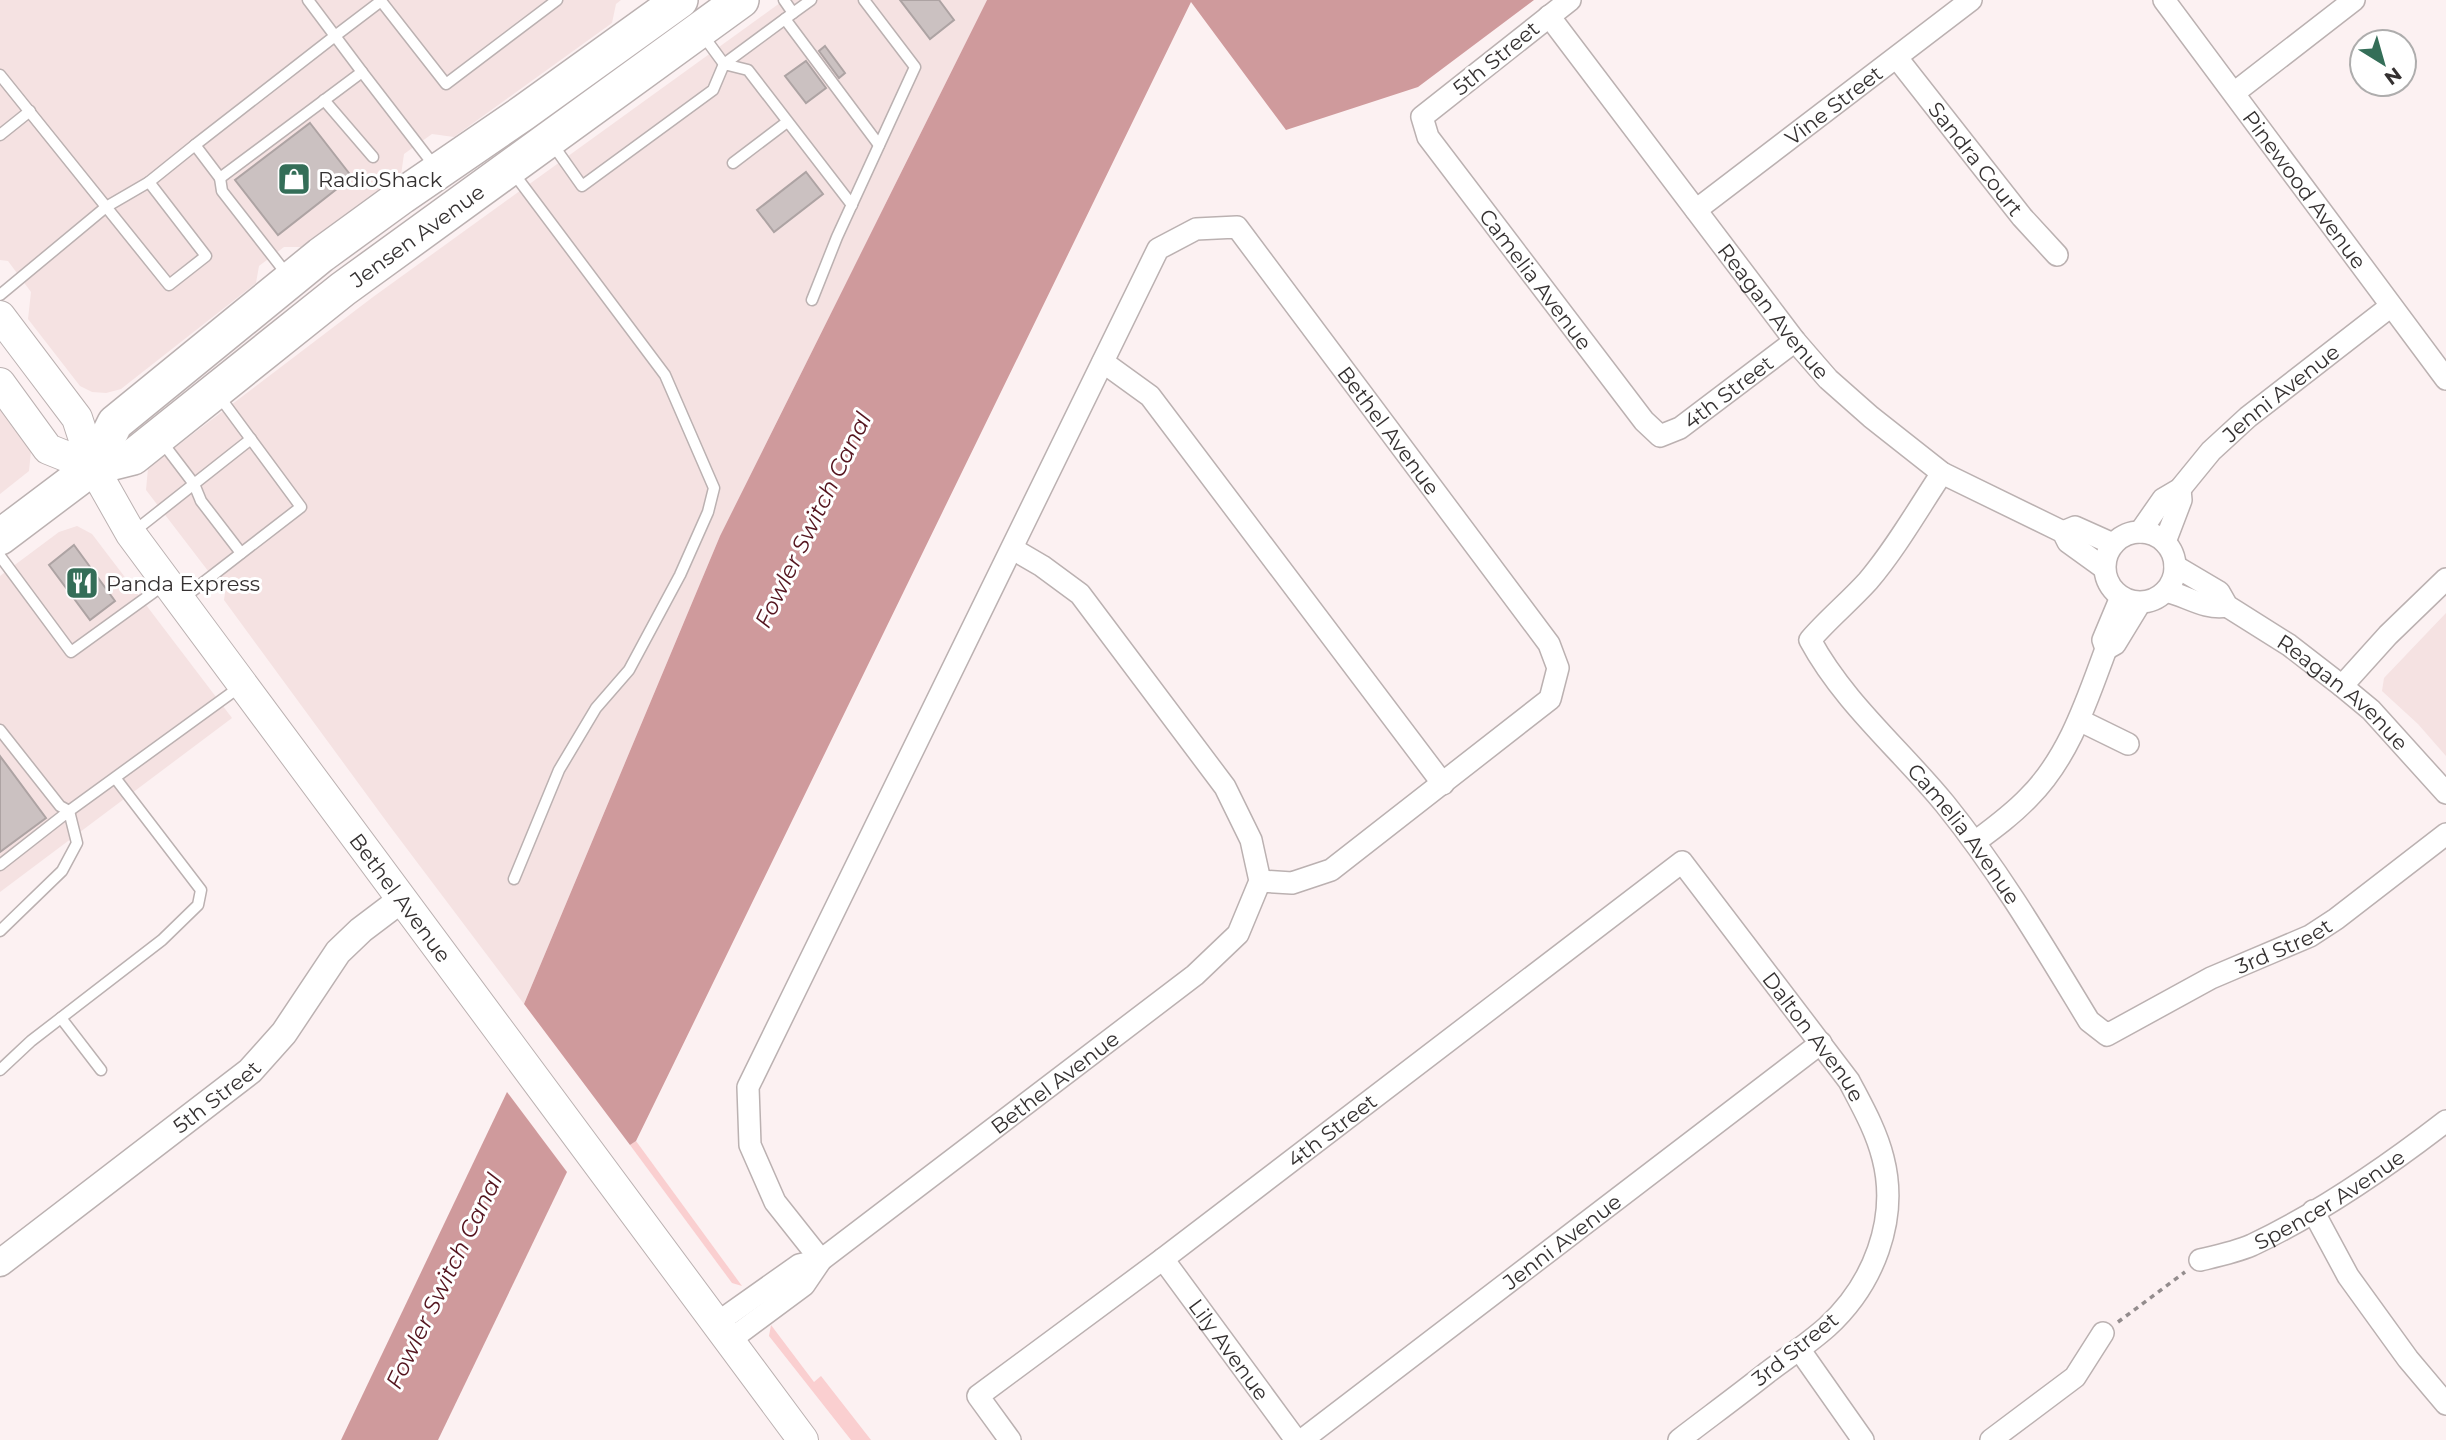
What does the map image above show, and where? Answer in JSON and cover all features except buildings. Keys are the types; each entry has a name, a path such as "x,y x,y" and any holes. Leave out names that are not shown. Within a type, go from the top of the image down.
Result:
{"main road":[{"path":"700,32 697,23 699,16 715,0"},
{"name":"Jensen Avenue","path":"0,537 93,467 133,457 332,298 741,0"},
{"path":"549,140 552,122 566,107 640,54 657,38 663,29 666,4"},
{"name":"Jensen Avenue","path":"93,467 115,423 290,280 438,170 523,113 666,4"},
{"path":"381,262 379,245 386,236 484,163 523,113"},
{"name":"Bethel Avenue","path":"0,316 77,418 93,467 131,534 518,1052 803,1440"},
{"path":"0,383 48,449 93,467"}],"street":[{"name":"5th Street","path":"1422,117 1570,0"},
{"name":"Vine Street","path":"1696,210 1971,0"},
{"name":"Pinewood Avenue","path":"2164,0 2446,379"},
{"path":"2234,93 2354,0"},
{"name":"Reagan Avenue","path":"1549,16 1795,341 1828,379 1942,473 2063,532 2068,542 2104,568"},
{"name":"Sandra Court","path":"1898,58 2022,216 2057,255"},
{"name":"Camelia Avenue","path":"1422,117 1428,137 1644,421 1660,436"},
{"name":"Bethel Avenue","path":"723,1332 799,1265 821,1260 1195,975 1238,934 1260,881 1292,883 1331,870 1550,699 1558,668 1549,644 1237,227 1196,229 1158,249 748,1087 750,1145 775,1202 821,1260"},
{"name":"Jenni Avenue","path":"2140,531 2163,499 2180,489 2211,451 2248,417 2391,306"},
{"name":"4th Street","path":"1660,436 1680,428 1795,341"},
{"path":"1103,362 1150,396 1443,784"},
{"name":"Camelia Avenue","path":"1942,473 1886,558 1810,640 1822,663 1868,720 1943,802 1975,842 2001,878 2089,1021 2107,1035"},
{"name":"Jenni Avenue","path":"2165,542 2181,500 2180,489"},
{"name":"Reagan Avenue","path":"2063,532 2075,527 2113,544"},
{"path":"2140,531 2151,533 2165,542 2173,555 2175,566 2174,577 2166,591 2156,598 2130,600 2109,584 2104,568 2106,555 2113,544 2130,533 2140,531"},
{"path":"1013,549 1080,594 1225,787 1251,840 1260,881"},
{"name":"Reagan Avenue","path":"2175,566 2220,592 2227,606 2289,645 2371,710 2446,793"},
{"path":"2342,686 2388,635 2446,579"},
{"name":"Reagan Avenue","path":"2166,591 2184,595 2212,609 2227,606"},
{"path":"1975,842 2031,796 2055,763 2080,720 2106,649 2103,640 2130,600"},
{"path":"2080,720 2128,744"},
{"name":"3rd Street","path":"2107,1035 2211,978 2310,936 2446,834"},
{"name":"4th Street","path":"1010,1440 978,1396 1163,1259 1682,862"},
{"name":"Dalton Avenue","path":"1682,862 1849,1081 1869,1118 1884,1160 1888,1198 1884,1236"},
{"name":"5th Street","path":"0,1263 250,1072 284,1033 338,952 361,930 402,899"},
{"name":"Jenni Avenue","path":"1302,1440 1821,1043"},
{"name":"Spencer Avenue","path":"2200,1260 2251,1245 2313,1211 2407,1151 2446,1121"},
{"path":"2313,1211 2348,1276 2408,1359 2446,1404"},
{"name":"3rd Street","path":"1679,1440 1828,1326 1854,1298 1884,1236"},
{"name":"Lily Avenue","path":"1163,1259 1297,1440"},
{"path":"1991,1440 2075,1377 2103,1333"},
{"path":"1800,1349 1863,1440"}],"lane":[{"path":"308,0 438,170"},
{"path":"0,295 106,207 149,182 382,1 446,84 557,0"},
{"path":"784,0 789,16 879,145"},
{"path":"549,140 582,186 713,90 724,64 811,0"},
{"path":"812,300 915,67 864,0"},
{"path":"700,32 724,64 748,70 852,205"},
{"path":"220,178 362,72"},
{"path":"0,75 169,285 206,256 149,182"},
{"path":"324,100 373,157"},
{"path":"0,135 30,111"},
{"path":"733,163 788,122"},
{"path":"195,145 220,178 222,191 290,280"},
{"path":"510,169 665,375 715,488 708,512 680,575 629,670 596,708 559,770 514,879"},
{"path":"0,556 71,652 241,553 301,507 215,390"},
{"path":"158,437 194,484 201,501 241,553"},
{"path":"131,534 251,439"},
{"path":"0,865 243,684"},
{"path":"0,730 60,806 69,811 77,843 62,871 0,931"},
{"path":"0,1070 31,1041 162,940 198,905 201,890 116,779"},
{"path":"61,1018 102,1070"}],"path":[{"path":"2103,1333 2200,1260"}],"shaded area":[{"path":"0,0 621,0 616,4 612,23 454,137 432,134 404,154 401,175 301,247 284,247 259,266 256,283 121,389 106,393 92,392 80,386 28,319 31,292 8,261 0,260"},
{"path":"784,0 987,0 720,536 524,1004 389,825 224,600 225,593 146,490 148,468 373,297"},
{"path":"0,409 31,451 29,471 0,494"},
{"path":"77,526 92,534 232,718 0,892 0,576 59,532"},
{"path":"2446,613 2446,756 2418,724 2382,691 2384,678"},
{"path":"636,1141 742,1286 732,1283 630,1145"},
{"path":"771,1325 814,1382 821,1376 871,1440 851,1440 769,1336"}],"water":[{"name":"Fowler Switch Canal","path":"987,0 1534,0 1418,87 1286,130 1191,2 636,1141 630,1145 524,1004 720,536"},
{"name":"Fowler Switch Canal","path":"507,1092 567,1172 438,1440 341,1440"}],"place":[{"name":"RadioShack","path":"294,179"},
{"name":"Panda Express","path":"82,583"}]}
